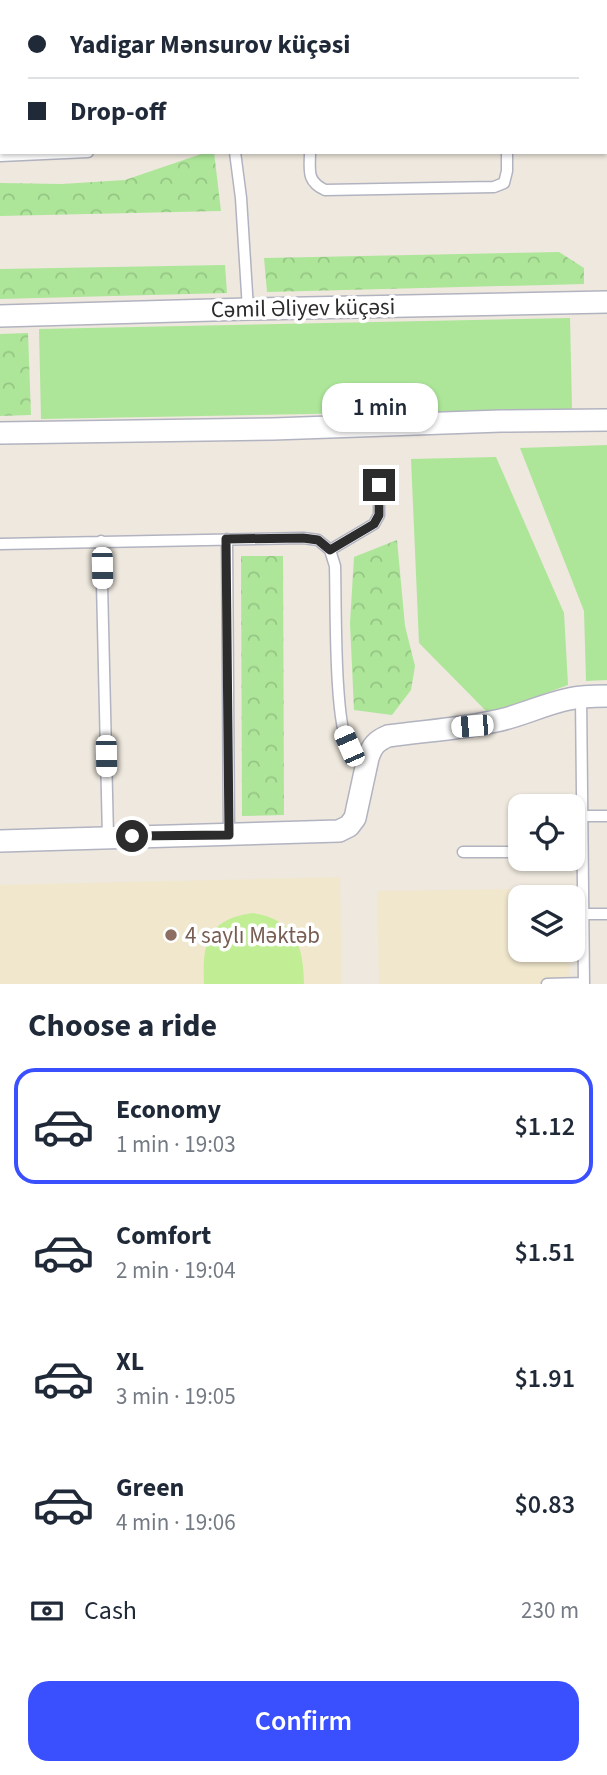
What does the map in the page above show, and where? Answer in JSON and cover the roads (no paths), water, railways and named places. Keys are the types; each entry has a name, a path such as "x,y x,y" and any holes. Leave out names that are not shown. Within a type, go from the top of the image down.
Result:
{"street":[{"name":"Cəmil Əliyev küçəsi","path":"0,316 607,302"},
{"path":"0,433 607,420"},
{"path":"0,841 339,831 349,826 355,817 368,758 378,740 388,736 497,721 581,696 607,696"}],"lane":[{"path":"0,156 44,154"},
{"path":"234,154 241,198 248,309"},
{"path":"310,154 310,177 315,185 324,190 494,187 504,183 507,154"},
{"path":"330,550 374,524 379,515 379,485"},
{"path":"0,544 303,538 318,540 330,550 335,566 342,730 349,746 368,758"},
{"path":"226,539 229,835"},
{"path":"101,541 108,837"},
{"path":"581,696 582,794"},
{"path":"585,816 607,816"},
{"path":"463,852 508,852"},
{"path":"585,914 607,914"},
{"path":"547,984 584,983 584,962"}],"place":[{"name":"4 saylı Məktəb","path":"171,935"}]}
